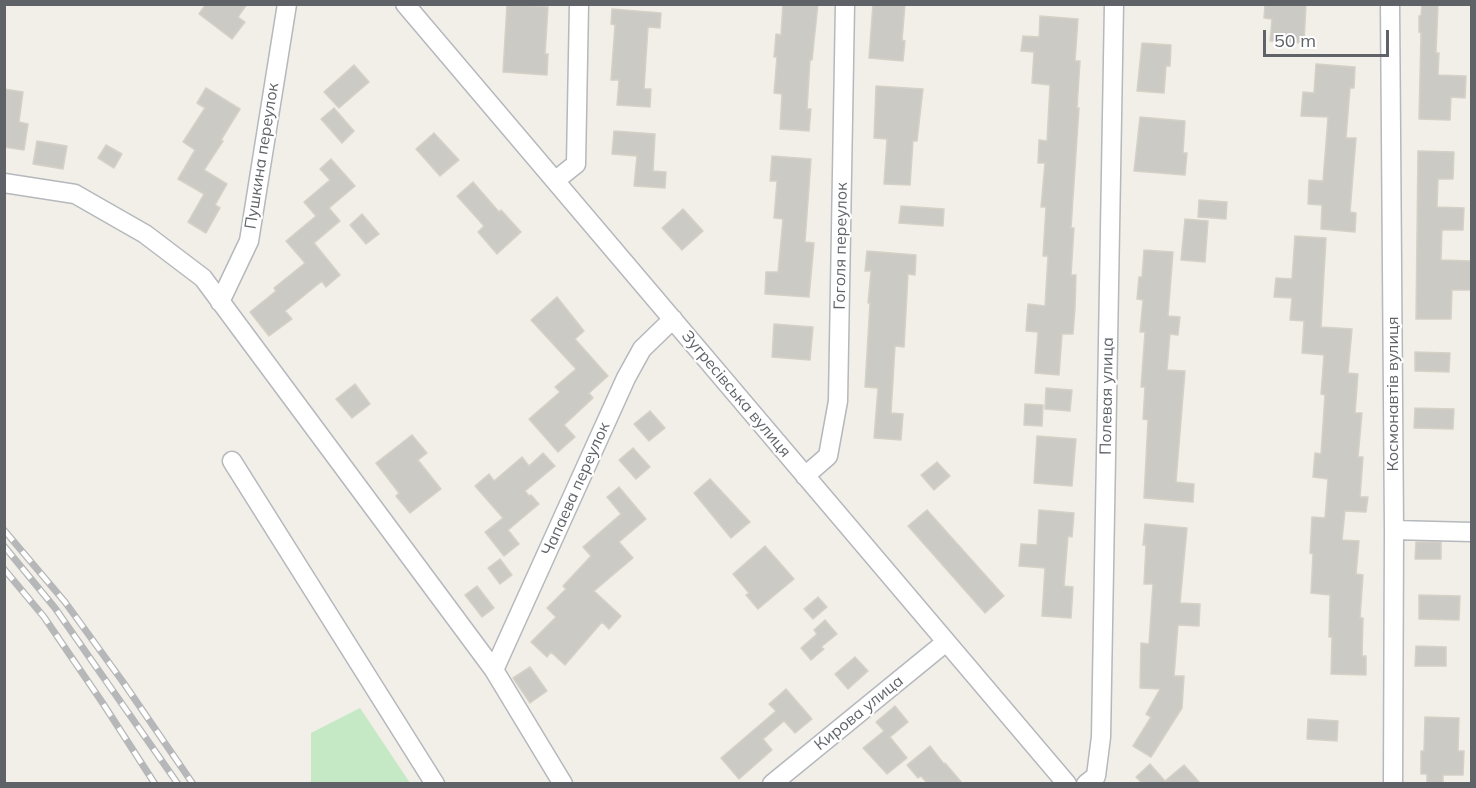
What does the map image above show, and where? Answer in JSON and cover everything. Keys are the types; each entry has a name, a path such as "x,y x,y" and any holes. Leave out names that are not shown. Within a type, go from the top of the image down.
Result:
{"street":[{"name":"Пушкина переулок","path":"220,302 249,241 287,4"},
{"name":"Зугресівська вулиця","path":"405,4 1067,783"},
{"path":"556,180 576,164 579,4"},
{"name":"Гоголя переулок","path":"805,476 828,456 838,400 845,4"},
{"name":"Полевая улица","path":"1086,783 1096,776 1101,737 1114,4"},
{"name":"Космонавтів вулиця","path":"1390,4 1394,530 1393,783"},
{"path":"4,183 75,194 145,234 202,278 494,670 563,783"},
{"name":"Чапаева переулок","path":"494,670 626,378 642,349 673,319"},
{"path":"232,461 435,783"},
{"path":"1394,530 1472,531"},
{"name":"Кирова улица","path":"772,783 946,642"}],"green space":[{"path":"360,708 410,783 311,783 311,733"}],"building":[{"path":"206,4 247,4 238,17 245,22 232,39 199,14"},
{"path":"507,4 548,7 545,54 548,54 547,75 503,72"},
{"path":"783,4 818,4 812,60 810,60 807,109 811,109 809,131 780,129 782,94 774,93 777,57 774,57 776,34 781,35"},
{"path":"873,4 905,4 903,61 869,58"},
{"path":"1265,4 1306,4 1304,43 1270,41 1272,19 1264,18"},
{"path":"1422,4 1438,4 1436,53 1439,53 1438,75 1466,76 1465,98 1451,97 1450,120 1419,119 1421,33 1419,32 1419,16 1421,16"},
{"path":"612,9 661,13 660,28 648,27 644,89 651,89 650,107 617,105 619,80 611,80 615,25 611,24"},
{"path":"1040,16 1078,19 1075,61 1080,61 1077,108 1079,108 1071,228 1074,228 1071,275 1076,275 1075,308 1073,334 1062,334 1059,375 1035,373 1038,332 1026,331 1028,304 1045,306 1048,256 1043,256 1046,207 1041,207 1045,163 1038,163 1039,140 1047,141 1050,85 1032,83 1034,52 1021,51 1023,36 1039,37"},
{"path":"1142,43 1171,45 1170,66 1166,66 1164,93 1137,91"},
{"path":"1316,64 1355,67 1354,88 1350,88 1346,138 1356,138 1350,212 1356,213 1355,232 1321,229 1322,205 1308,204 1309,180 1323,181 1328,117 1301,116 1303,92 1314,93"},
{"path":"354,65 369,82 339,108 324,92"},
{"path":"876,86 923,89 917,141 913,141 910,185 884,184 887,139 874,138"},
{"path":"206,88 240,109 204,170 227,184 215,205 220,208 206,233 188,222 204,194 178,179 195,150 183,142 205,108 197,103"},
{"path":"4,89 23,92 19,122 28,124 24,150 4,147"},
{"path":"334,108 354,131 342,143 321,119"},
{"path":"1140,117 1185,121 1183,153 1187,153 1185,175 1134,171"},
{"path":"614,131 655,134 653,171 666,172 665,188 634,186 637,156 612,154"},
{"path":"434,133 459,160 440,176 416,149"},
{"path":"37,141 67,146 63,169 33,164"},
{"path":"106,145 122,154 114,168 98,158"},
{"path":"1418,151 1454,152 1453,179 1438,179 1437,207 1464,208 1463,230 1442,230 1441,260 1472,261 1472,290 1452,290 1451,319 1416,319"},
{"path":"772,156 811,159 805,242 814,243 809,297 765,294 766,272 778,272 783,219 774,218 777,181 770,181"},
{"path":"331,159 355,186 329,208 340,221 314,243 340,275 326,287 322,281 285,311 292,319 269,336 250,312 276,291 274,288 305,263 286,241 316,216 304,202 330,180 320,169"},
{"path":"473,182 499,212 501,210 521,232 497,254 478,232 484,226 457,196"},
{"path":"1199,200 1227,202 1226,219 1198,217"},
{"path":"901,206 944,209 943,226 899,223"},
{"path":"683,209 703,231 682,250 662,228"},
{"path":"362,214 379,234 366,244 350,225"},
{"path":"1185,219 1208,221 1205,262 1181,260"},
{"path":"1295,236 1326,238 1321,327 1352,329 1348,373 1358,374 1355,413 1362,413 1358,457 1363,457 1360,497 1368,497 1366,512 1345,511 1342,540 1359,541 1356,574 1363,575 1360,618 1363,618 1362,656 1366,656 1366,675 1331,674 1330,595 1311,593 1312,517 1325,518 1328,479 1313,477 1315,453 1321,454 1325,395 1321,394 1324,355 1302,353 1304,321 1290,320 1292,298 1274,297 1276,278 1292,279"},
{"path":"1144,250 1173,252 1168,316 1180,317 1178,335 1170,334 1167,370 1185,371 1176,482 1194,484 1193,502 1144,498 1148,420 1143,419 1145,387 1141,387 1145,332 1140,332 1143,300 1137,299 1139,277 1142,277"},
{"path":"867,251 916,255 915,275 908,274 904,347 895,346 891,413 903,414 901,440 874,438 878,388 865,387 871,271 865,271"},
{"path":"557,297 584,331 575,339 608,376 589,393 593,398 564,425 575,437 558,452 529,419 560,392 555,387 576,369 531,320"},
{"path":"774,324 813,327 810,360 772,357"},
{"path":"1415,352 1450,353 1449,372 1415,371"},
{"path":"355,384 370,404 352,418 336,399"},
{"path":"1046,388 1072,390 1070,411 1045,409"},
{"path":"1025,404 1043,405 1042,426 1024,425"},
{"path":"1415,408 1454,409 1453,429 1414,428"},
{"path":"650,411 665,428 649,441 634,424"},
{"path":"412,435 427,453 418,460 441,489 410,513 396,496 399,493 376,463"},
{"path":"1037,436 1076,439 1072,486 1034,483"},
{"path":"633,448 650,467 636,479 619,460"},
{"path":"543,453 555,466 525,491 539,504 508,530 519,544 504,556 485,532 503,518 475,486 489,474 494,481 522,457 529,466"},
{"path":"937,462 950,476 934,490 921,475"},
{"path":"710,479 750,522 731,538 694,493"},
{"path":"619,487 646,519 619,542 633,558 594,591 621,616 609,629 602,622 565,665 551,652 547,657 531,642 556,617 547,608 566,589 563,586 591,556 583,547 621,514 607,497"},
{"path":"927,510 1004,596 985,613 908,526"},
{"path":"1039,510 1074,513 1072,537 1068,536 1064,586 1073,587 1071,618 1042,616 1045,568 1019,566 1021,544 1037,545"},
{"path":"1145,524 1187,528 1180,603 1200,604 1199,626 1178,625 1174,676 1184,676 1182,708 1151,757 1133,746 1151,717 1146,714 1160,689 1140,688 1141,643 1149,644 1153,584 1144,584"},
{"path":"1416,542 1441,542 1441,559 1415,559"},
{"path":"765,546 794,579 758,609 746,595 749,593 733,574"},
{"path":"500,559 512,575 500,584 488,568"},
{"path":"477,586 494,608 482,617 465,595"},
{"path":"1419,595 1460,596 1459,620 1419,619"},
{"path":"818,597 827,607 813,619 804,609"},
{"path":"825,620 837,634 821,647 824,649 811,660 801,648 817,634 814,630"},
{"path":"1416,646 1446,647 1446,666 1415,666"},
{"path":"855,657 868,671 848,689 835,674"},
{"path":"530,667 547,691 530,703 513,678"},
{"path":"786,689 812,719 795,733 784,721 763,739 772,750 739,779 721,758 776,711 769,704"},
{"path":"895,706 908,722 890,737 907,758 887,774 863,748 884,731 876,722"},
{"path":"1425,717 1459,718 1458,751 1464,751 1463,775 1443,775 1443,783 1427,783 1427,774 1421,774"},
{"path":"1308,719 1338,721 1337,741 1307,739"},
{"path":"930,746 962,783 927,783 921,776 918,778 907,765"},
{"path":"1150,764 1165,781 1184,765 1200,783 1142,783 1136,777"}],"railway":[{"path":"4,530 65,602 193,784"},
{"path":"4,546 55,608 178,784"},
{"path":"4,569 44,617 155,784"}]}
